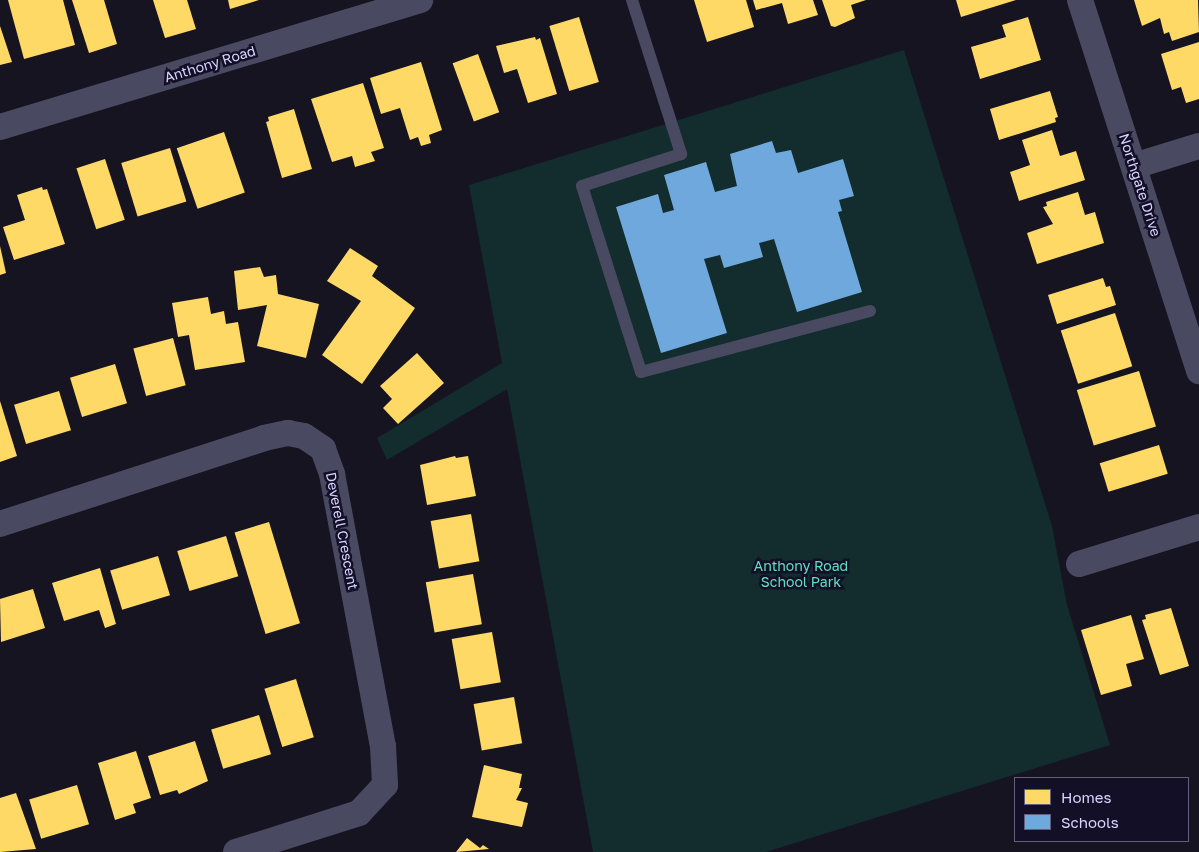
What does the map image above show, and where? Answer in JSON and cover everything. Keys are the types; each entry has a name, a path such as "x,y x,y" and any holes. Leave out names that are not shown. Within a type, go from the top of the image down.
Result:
{"street":[{"name":"Anthony Road","path":"0,128 420,0"},
{"name":"Northgate Drive","path":"1080,0 1199,371"},
{"path":"1134,166 1199,146"},
{"name":"Deverell Crescent","path":"0,524 264,438 288,434 304,436 322,450 332,474 381,736 385,784 358,813 236,852"},
{"path":"1079,564 1199,527"}],"lane":[{"path":"632,0 681,154 582,186 641,372 870,311"}],"green space":[{"name":"Anthony Road School Park","path":"904,50 1052,526 1067,605 1110,745 766,852 593,852 507,389 387,460 377,438 502,363 469,185"}],"building: Homes":[{"path":"8,0 63,0 75,45 24,59"},
{"path":"72,0 104,0 117,44 89,53"},
{"path":"153,0 187,0 196,29 165,38"},
{"path":"228,0 259,0 230,9"},
{"path":"694,0 746,0 754,27 707,42"},
{"path":"753,0 813,0 818,15 788,24 782,3 756,10"},
{"path":"822,0 866,0 851,5 855,18 835,27 831,26"},
{"path":"956,0 1016,0 961,17"},
{"path":"1134,0 1198,0 1199,32 1172,41 1169,32 1164,34 1160,18 1142,26"},
{"path":"579,17 599,82 569,91 549,26"},
{"path":"1028,17 1041,60 980,79 971,47 1006,37 1002,25"},
{"path":"0,26 12,62 0,65"},
{"path":"535,37 536,40 540,38 557,94 528,103 517,69 504,73 496,46"},
{"path":"1199,42 1199,99 1186,103 1181,87 1172,90 1161,54"},
{"path":"478,54 499,112 474,121 453,63"},
{"path":"421,62 442,130 429,135 431,143 421,146 418,137 410,140 400,108 381,114 370,78"},
{"path":"363,83 384,148 371,152 375,161 355,167 352,156 332,162 311,99"},
{"path":"1050,91 1058,117 1055,118 1056,122 999,140 990,109"},
{"path":"294,109 312,169 282,178 266,122 269,121 268,117"},
{"path":"1052,130 1060,156 1076,151 1085,180 1019,201 1010,172 1030,165 1022,140"},
{"path":"224,132 245,193 198,209 177,148"},
{"path":"170,148 186,202 138,216 121,163"},
{"path":"105,159 125,220 96,229 76,168"},
{"path":"42,187 43,190 47,189 65,244 14,260 3,227 25,220 17,195"},
{"path":"1078,192 1085,215 1095,212 1104,243 1037,264 1027,233 1053,224 1043,207 1047,206 1046,202"},
{"path":"0,246 6,273 0,275"},
{"path":"350,248 378,266 372,276 415,308 362,384 322,355 361,301 327,281"},
{"path":"260,267 264,277 276,275 278,294 319,304 306,358 257,346 267,305 238,310 234,271"},
{"path":"1103,278 1106,287 1110,286 1116,305 1057,324 1048,295"},
{"path":"208,297 211,314 224,311 226,324 238,322 245,362 195,370 189,335 178,337 172,303"},
{"path":"1115,313 1132,366 1078,384 1061,331"},
{"path":"173,338 186,385 146,396 133,349"},
{"path":"417,353 444,383 398,424 383,408 392,399 380,386"},
{"path":"115,364 127,403 82,417 70,378"},
{"path":"1139,371 1156,426 1094,445 1077,390"},
{"path":"59,391 71,430 26,444 14,405"},
{"path":"0,401 17,456 0,462"},
{"path":"1159,445 1168,474 1108,492 1100,463"},
{"path":"455,456 456,458 468,456 476,496 427,505 420,465"},
{"path":"471,514 479,561 439,568 431,521"},
{"path":"269,522 300,623 266,634 235,533"},
{"path":"226,536 238,576 190,591 177,551"},
{"path":"158,556 170,595 122,610 110,571"},
{"path":"100,568 116,624 105,628 99,610 64,621 52,583"},
{"path":"473,574 482,624 435,633 426,582"},
{"path":"33,589 45,628 1,642 0,599"},
{"path":"1171,608 1189,666 1160,675 1142,620 1146,619 1145,615"},
{"path":"1131,615 1144,659 1126,664 1132,686 1101,695 1081,630"},
{"path":"492,632 501,682 460,689 452,639"},
{"path":"296,679 314,737 282,747 264,689"},
{"path":"514,697 522,743 482,750 474,704"},
{"path":"259,715 271,754 223,769 211,730"},
{"path":"195,741 208,781 179,794 177,790 160,795 148,756"},
{"path":"136,751 151,798 133,804 136,813 115,820 98,763"},
{"path":"484,765 522,774 519,788 522,788 516,800 528,803 522,827 472,817"},
{"path":"77,785 89,824 41,839 29,800"},
{"path":"16,793 36,849 0,852 0,798"},
{"path":"467,838 480,848 483,845 489,849 456,852"}],"building: Schools":[{"path":"772,141 776,153 791,150 798,173 843,159 854,196 839,200 842,211 838,212 862,292 797,312 774,239 759,243 763,257 724,268 720,255 704,259 727,333 661,353 616,207 658,194 663,213 674,210 664,175 706,162 715,192 737,186 730,154"}]}
